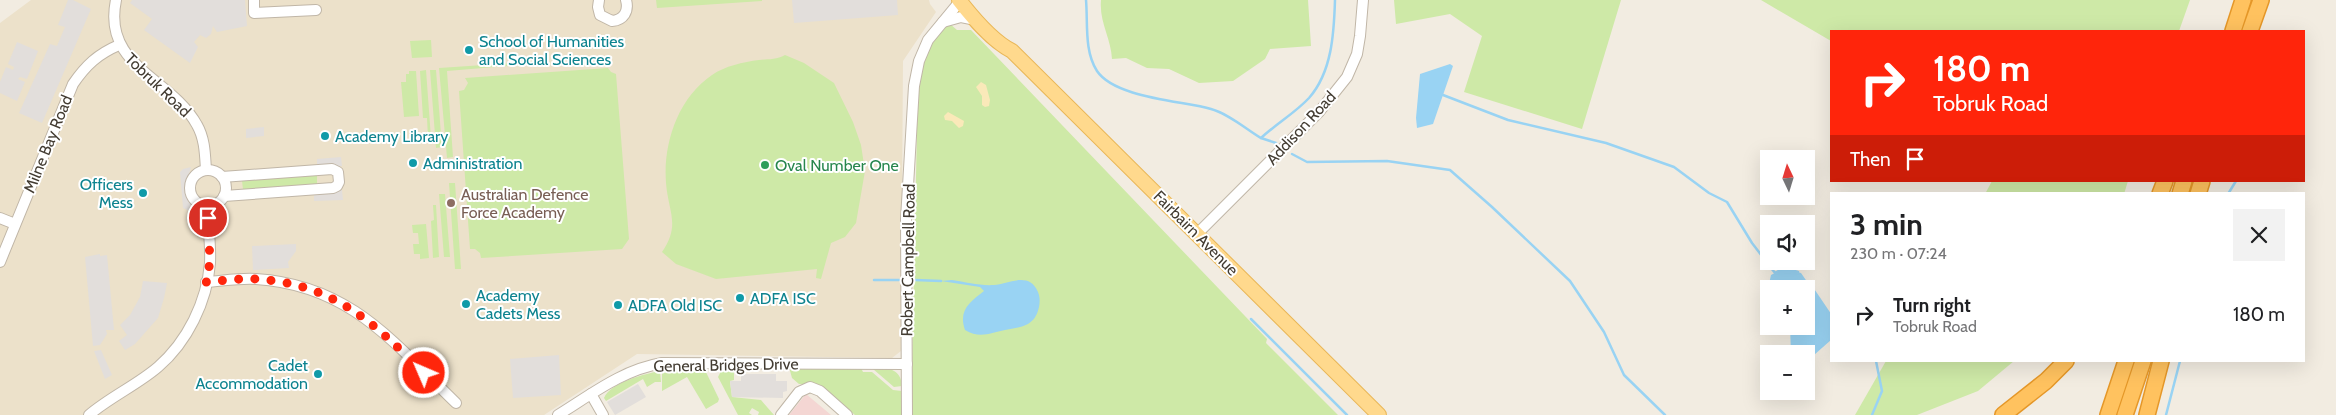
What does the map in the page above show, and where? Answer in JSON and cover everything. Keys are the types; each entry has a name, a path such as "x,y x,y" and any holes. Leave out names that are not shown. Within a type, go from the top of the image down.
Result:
{"highway":[{"path":"2234,30 2243,0"},
{"path":"2250,30 2261,0"},
{"path":"2229,30 2239,15"},
{"path":"2003,415 2046,381 2065,362"},
{"path":"2108,415 2126,362"},
{"path":"2125,415 2143,362"},
{"path":"2147,415 2161,362"}],"main road":[{"name":"Fairbairn Avenue","path":"960,0 1009,42 1012,50"},
{"name":"Fairbairn Avenue","path":"960,0 976,20 1003,46 1012,50 1379,415"}],"street":[{"name":"Tobruk Road","path":"116,0 112,16 119,45 145,74 184,107 195,121 202,136 206,170"},
{"path":"254,0 254,13 316,10"},
{"path":"599,0 600,14 612,21 619,20 625,15 628,6 626,0"},
{"name":"Robert Campbell Road","path":"906,415 906,219 914,86 919,61 928,40 960,0"},
{"name":"Addison Road","path":"1197,234 1320,112 1347,77 1357,54 1363,0"},
{"path":"942,22 961,17 976,20"},
{"name":"Milne Bay Road","path":"0,262 73,84 86,65 93,59 119,45"},
{"path":"222,177 332,169 338,172 339,178 337,186 333,188 224,196"},
{"path":"206,170 214,171 222,177 226,187 224,196 218,203 207,206 194,200 190,189 191,181 196,175 206,170"},
{"path":"90,415 158,367 177,347 192,323 206,282 210,262 207,206"},
{"path":"0,218 15,224"},
{"path":"206,282 256,279 292,285 326,294 345,304 376,327 456,403"},
{"name":"General Bridges Drive","path":"558,415 629,372 668,363 907,364"},
{"path":"782,415 799,392 810,387 822,392 847,415"},
{"path":"591,394 603,415"}],"shaded area":[{"name":"Australian Defence Force Academy","path":"31,0 929,0 936,12 903,61 901,351 892,358 637,354 544,415 0,415 0,23"},
{"path":"68,0 73,0 91,9 42,123 19,113 50,44 57,46 65,27 58,25"},
{"path":"132,0 245,0 247,26 217,32 213,26 211,34 206,38 200,35 194,42 198,47 190,63 144,30 152,19 130,3"},
{"path":"792,0 897,0 898,15 794,23"},
{"path":"17,42 38,51 27,79 20,77 18,79 25,82 17,101 0,93 0,82 6,67 13,70 14,67 8,64"},
{"path":"264,127 264,136 246,138 246,129"},
{"path":"341,157 342,166 317,168 317,159"},
{"path":"191,167 187,181 192,212 183,208 180,172"},
{"path":"342,190 343,200 314,201 314,192"},
{"path":"296,244 296,251 288,262 289,268 253,270 252,246"},
{"path":"100,254 100,256 107,255 114,330 106,330 107,334 100,345 93,346 85,257"},
{"path":"143,281 167,283 164,298 158,318 135,344 125,350 119,341 127,335 120,325 130,315 140,297"},
{"path":"101,350 112,375 105,379 94,351"},
{"path":"559,355 561,395 513,398 510,359"},
{"path":"741,374 776,374 776,381 787,381 787,391 783,392 783,398 732,397 730,381 741,381"},
{"path":"638,384 646,397 615,415 607,402"},
{"path":"806,394 831,415 789,415"}],"green space":[{"path":"656,0 762,0 762,1 657,8"},
{"path":"1101,0 1308,0 1311,46 1270,49 1265,59 1233,81 1199,83 1169,69 1147,68 1126,58 1112,59 1110,44 1103,23"},
{"path":"1394,0 1621,0 1582,129 1464,92 1482,36 1450,14 1396,24"},
{"path":"1761,0 2190,0 2179,30 1830,30 1830,40"},
{"path":"950,24 957,30 971,30 1267,339 1266,343 1338,415 911,415 918,81 928,49 937,35"},
{"path":"431,40 432,57 412,58 410,41"},
{"name":"Oval Number One","path":"785,55 804,63 834,83 853,122 861,145 865,171 856,223 845,237 831,243 821,279 816,278 817,269 716,279 676,264 662,252 668,242 672,226 666,183 667,152 670,137 682,109 700,85 717,72 741,63 775,59"},
{"path":"530,62 532,64 447,71 453,157 447,158 439,68"},
{"path":"608,68 616,74 629,239 622,249 481,258 480,253 475,249 470,249 459,91 464,90 468,83 465,78"},
{"path":"426,70 431,138 428,138 427,118 423,118 420,71"},
{"path":"430,70 436,70 442,147 436,148"},
{"path":"409,71 416,71 419,116 404,117 401,82 406,82 406,74 409,74"},
{"path":"317,173 317,187 247,192 247,189 243,189 242,181 246,181 246,178"},
{"path":"1991,182 2128,182 2125,192 1986,192"},
{"path":"449,183 455,183 461,269 455,269"},
{"path":"439,194 445,194 450,257 444,257"},
{"path":"433,205 436,205 439,257 433,258 431,221 434,220"},
{"path":"426,224 429,258 420,259 420,254 414,254 413,244 419,244 418,233 413,233 412,225"},
{"path":"1885,362 2013,362 1978,391 1917,415 1855,415"},
{"path":"789,367 861,368 863,372 872,372 893,390 902,391 901,415 855,415 818,384 799,384 792,378"},
{"path":"865,368 883,368 894,371 901,379 902,386 894,387 873,369"},
{"path":"673,369 705,370 719,399 718,402 706,409 687,377 662,391 662,371"},
{"path":"722,369 734,370 734,380 730,381 732,397 761,400 774,415 758,415 759,412 752,408 749,413 752,415 738,415 718,377"},
{"path":"660,371 661,382 655,382 647,387 643,379 606,401 604,398 608,392 621,383"}],"sand":[{"path":"981,82 986,85 990,100 989,106 985,107 982,105 982,96 976,87"},
{"path":"948,112 964,121 963,126 959,128 952,121 945,120 944,116"}],"water":[{"path":"1450,64 1453,66 1433,124 1417,128 1416,118 1420,74"},
{"path":"1780,270 1791,270 1801,273 1806,280 1770,280 1771,275"},
{"path":"952,280 989,285 1024,280 1034,286 1038,292 1040,303 1037,313 1031,322 1022,326 980,335 970,333 965,330 963,323 964,312 970,303 984,291 980,287 941,281"},
{"path":"1815,293 1830,315 1830,341 1815,354 1815,345 1791,345 1790,335 1815,335"}],"waterway":[{"path":"1086,0 1087,37 1090,55 1097,71 1106,80 1134,93 1218,111 1261,138 1304,103 1317,88 1323,76 1330,52 1335,0"},
{"path":"1443,95 1508,120 1606,143 1674,167 1709,193 1727,202 1752,243 1775,273 1784,268 1798,272"},
{"path":"1261,138 1276,143"},
{"path":"1292,154 1307,162 1387,161 1450,170 1570,281 1604,332 1624,375 1665,415"},
{"path":"2229,192 2235,182"},
{"path":"874,280 899,280"},
{"path":"915,280 941,281"},
{"path":"1815,292 1830,315"},
{"path":"1251,319 1347,415"},
{"path":"1872,415 1882,391 1876,362"},
{"path":"2166,415 2180,362"}],"place":[{"name":"School of Humanities and Social Sciences","path":"469,50"},
{"name":"Academy Library","path":"325,136"},
{"name":"Administration","path":"413,163"},
{"name":"Oval Number One","path":"765,165"},
{"name":"Officers Mess","path":"143,193"},
{"name":"Australian Defence Force Academy","path":"451,203"},
{"name":"ADFA ISC","path":"740,298"},
{"name":"Academy Cadets Mess","path":"466,304"},
{"name":"ADFA Old ISC","path":"618,305"},
{"name":"Cadet Accommodation","path":"318,374"}],"route":[{"path":"208,218 210,262 206,282 256,279 307,288 326,294 345,304 376,327 424,373"}]}
